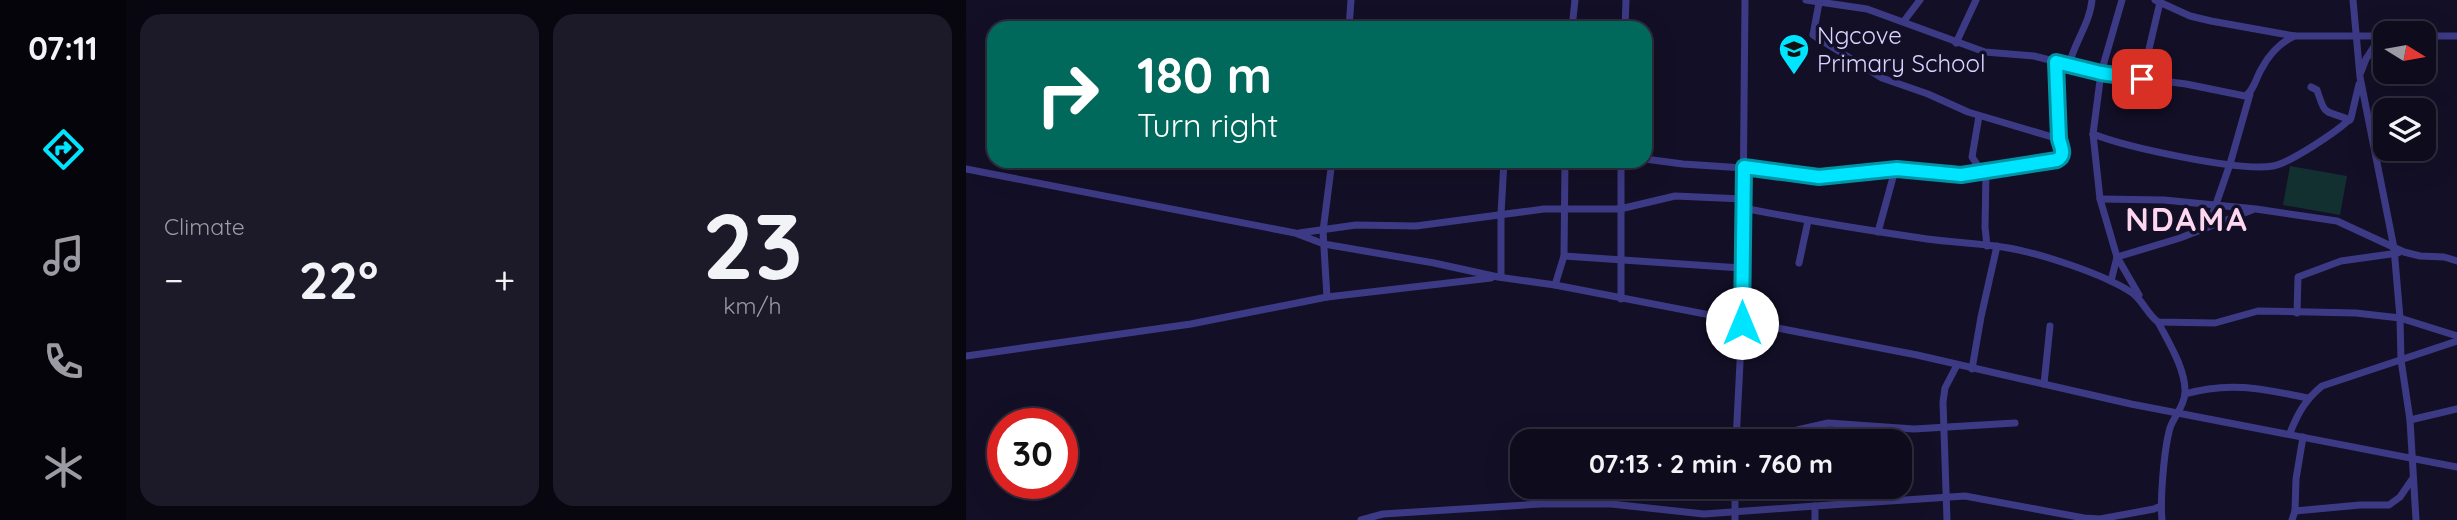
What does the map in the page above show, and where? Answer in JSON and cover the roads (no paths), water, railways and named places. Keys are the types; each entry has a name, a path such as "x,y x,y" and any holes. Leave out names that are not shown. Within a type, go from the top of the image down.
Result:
{"street":[{"path":"1350,21 1351,0"},
{"path":"1573,21 1575,0"},
{"path":"1625,21 1626,0"},
{"path":"1737,429 1742,323 1745,0"},
{"path":"1807,0 1867,9 1984,52 2034,56 2101,73 2186,84 2245,96 2250,93"},
{"path":"1904,21 1920,0"},
{"path":"1956,43 1976,0"},
{"path":"2069,65 2092,0"},
{"path":"2121,0 2101,73 2093,134 2100,199 2117,257 2151,317 2158,322 2179,365 2185,394 2179,413 2171,426 2161,506 2162,520"},
{"path":"2353,0 2360,77 2394,251 2401,360 2410,420 2416,520"},
{"path":"2142,79 2157,1 2190,16 2294,36 2373,36"},
{"path":"1819,3 1814,37 1882,78 1979,116 2059,139"},
{"path":"2208,227 2230,164 2250,93 2263,65 2277,47 2294,36"},
{"path":"2436,36 2457,36"},
{"path":"2093,134 2109,141 2230,164 2275,166 2350,120 2354,114 2360,77 2373,50"},
{"path":"1652,160 1744,167 1819,177 1895,170 1961,175 2057,160 2062,157 2063,151 2059,139 2056,62"},
{"path":"2311,87 2317,90 2320,106 2326,112 2350,120"},
{"path":"1979,116 1972,156 1984,172 1987,246"},
{"path":"1327,297 1323,231 1331,168"},
{"path":"1500,277 1504,168"},
{"path":"1555,285 1564,256 1565,168"},
{"path":"1621,299 1622,168"},
{"path":"966,169 1295,233 1324,244 1555,285 1917,355 2179,413 2457,467"},
{"path":"1878,232 1895,170"},
{"path":"1295,233 1356,225 1416,226 1501,214 1564,209 1620,209 1675,197 1743,204 1808,221 1878,232 1997,246 2066,264 2111,281 2141,299"},
{"path":"2100,199 2164,200 2256,209 2337,221 2394,251"},
{"path":"2117,257 2256,209"},
{"path":"1799,263 1808,221"},
{"path":"1972,369 1997,246"},
{"path":"2297,313 2298,277 2341,261 2394,251 2457,261"},
{"path":"1564,256 1741,268"},
{"path":"2111,281 2117,257"},
{"path":"966,356 1191,324 1327,297 1500,277"},
{"path":"2158,322 2201,324 2233,320 2258,312 2372,314 2400,318 2457,338"},
{"path":"2044,384 2050,326"},
{"path":"2290,433 2299,410 2322,386 2457,338"},
{"path":"1947,520 1944,394 1957,365"},
{"path":"2185,394 2209,387 2234,386 2262,388 2308,398"},
{"path":"2410,420 2457,409"},
{"path":"1801,429 1823,424 1914,429 2015,423"},
{"path":"2292,520 2303,437"},
{"path":"2295,511 2389,505 2400,497 2414,477"},
{"path":"1361,520 1383,514 1541,504 1611,504 1688,514 1735,516 1815,506 1945,496 1983,498 2084,518 2118,516 2161,506"},
{"path":"1815,506 1815,520"}],"place":[{"name":"Ngcove Primary School","path":"1794,76"}],"district":[{"name":"NDAMA","path":"2187,219"}]}
